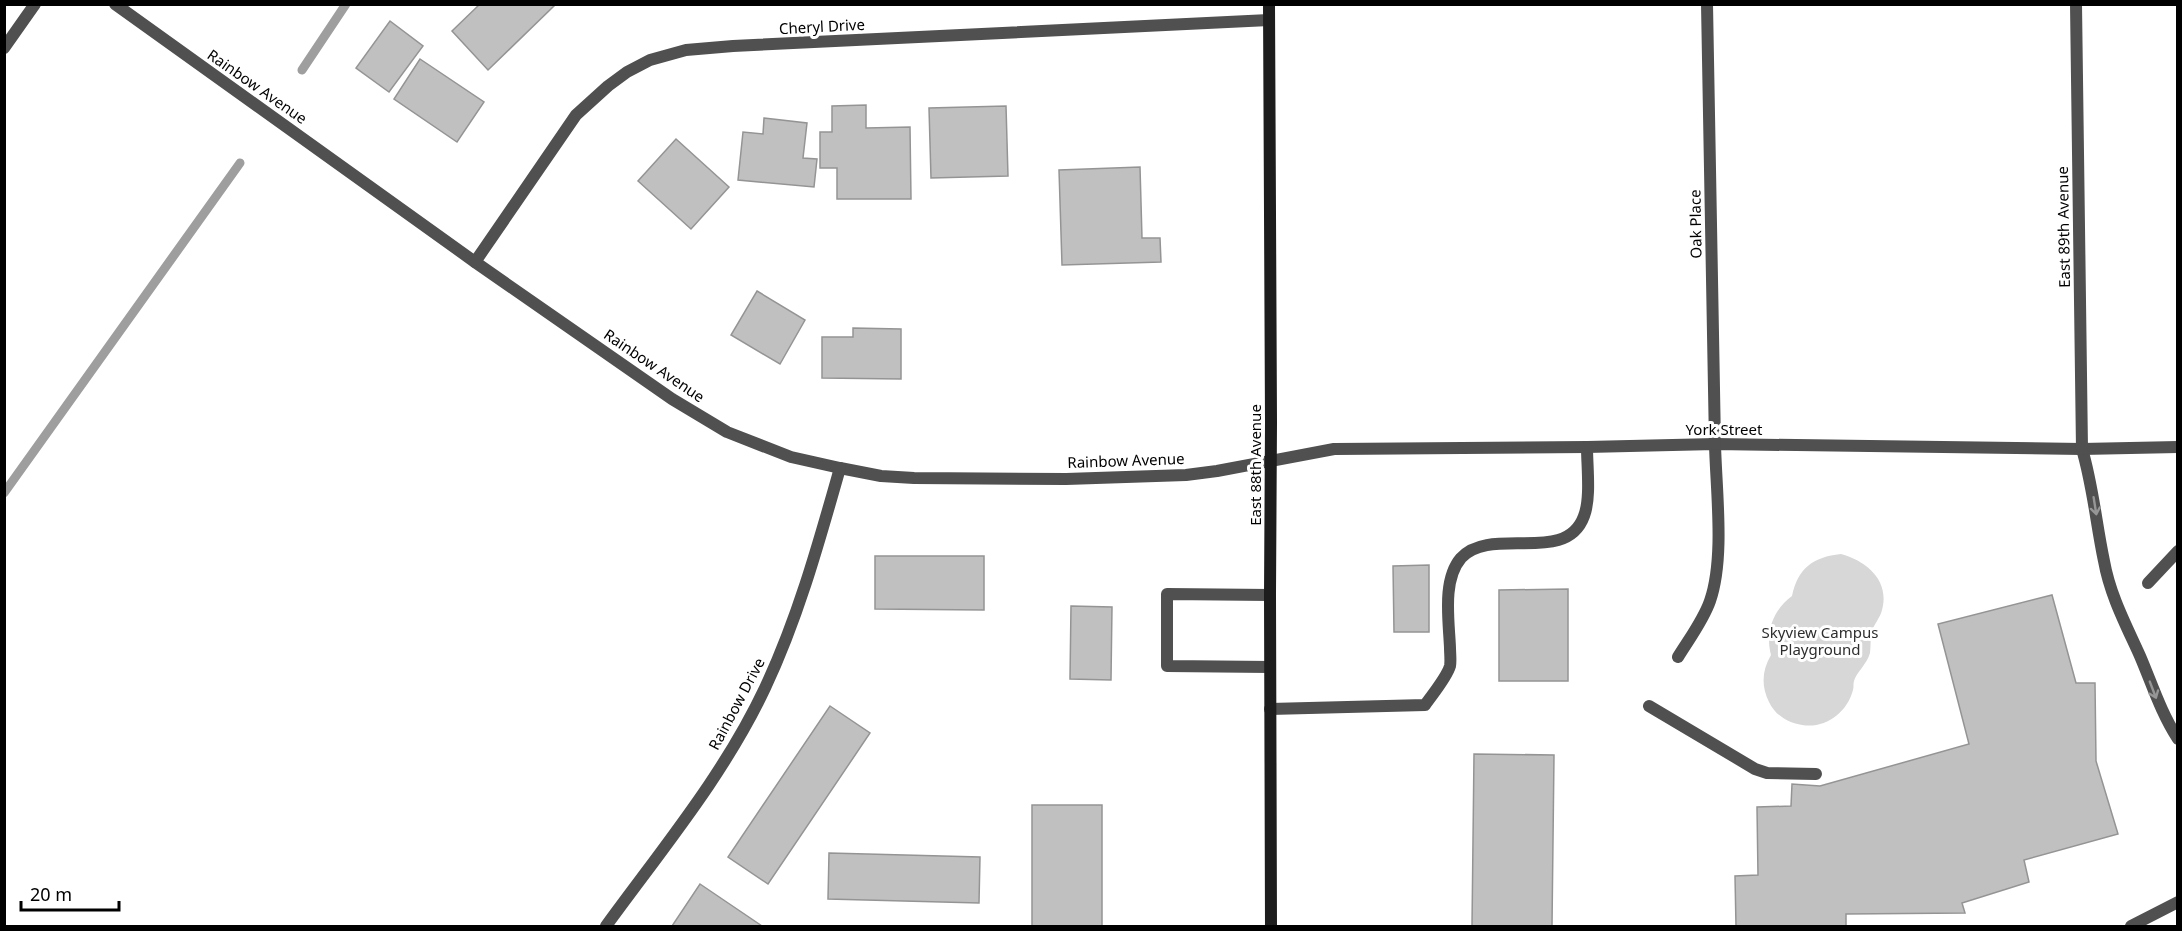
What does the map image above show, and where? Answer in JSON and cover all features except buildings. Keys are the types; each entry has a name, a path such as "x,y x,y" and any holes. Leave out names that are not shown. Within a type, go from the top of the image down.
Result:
{"main road":[{"name":"East 88th Avenue","path":"1269,4 1271,927"}],"street":[{"path":"4,48 35,4"},
{"name":"Rainbow Avenue","path":"115,4 475,262 672,399 728,432 791,457 881,476 924,479 1186,475 1271,460"},
{"name":"Oak Place","path":"1678,657 1710,602 1718,558 1707,4"},
{"name":"East 89th Avenue","path":"2076,4 2082,449 2091,479 2104,563 2114,598 2164,717 2178,739"},
{"name":"Cheryl Drive","path":"475,262 576,115 608,86 627,72 650,60 686,50 733,46 1269,20"},
{"name":"York Street","path":"1271,460 1334,448 1715,444 2082,449 2178,447"},
{"path":"1270,709 1425,705 1450,666 1449,592 1455,567 1462,557 1485,545 1551,542 1565,537 1576,529 1584,516 1587,502 1587,447"},
{"name":"Rainbow Drive","path":"606,927 698,803 734,745 765,688 791,627 840,468"},
{"path":"2148,583 2178,551"},
{"path":"1270,595 1167,594 1167,666 1270,667"},
{"path":"1650,706 1755,769 1773,774 1816,774"},
{"path":"2131,927 2178,902"}],"green space":[{"name":"Skyview Campus Playground","path":"1841,554 1860,562 1874,574 1883,590 1882,610 1872,631 1869,657 1855,678 1846,706 1827,722 1811,726 1797,724 1782,718 1775,711 1765,690 1764,672 1771,655 1769,638 1772,622 1780,608 1792,596 1798,578 1808,566 1822,558"}],"waterway":[{"path":"302,70 346,4"},
{"path":"4,493 240,163"}]}
